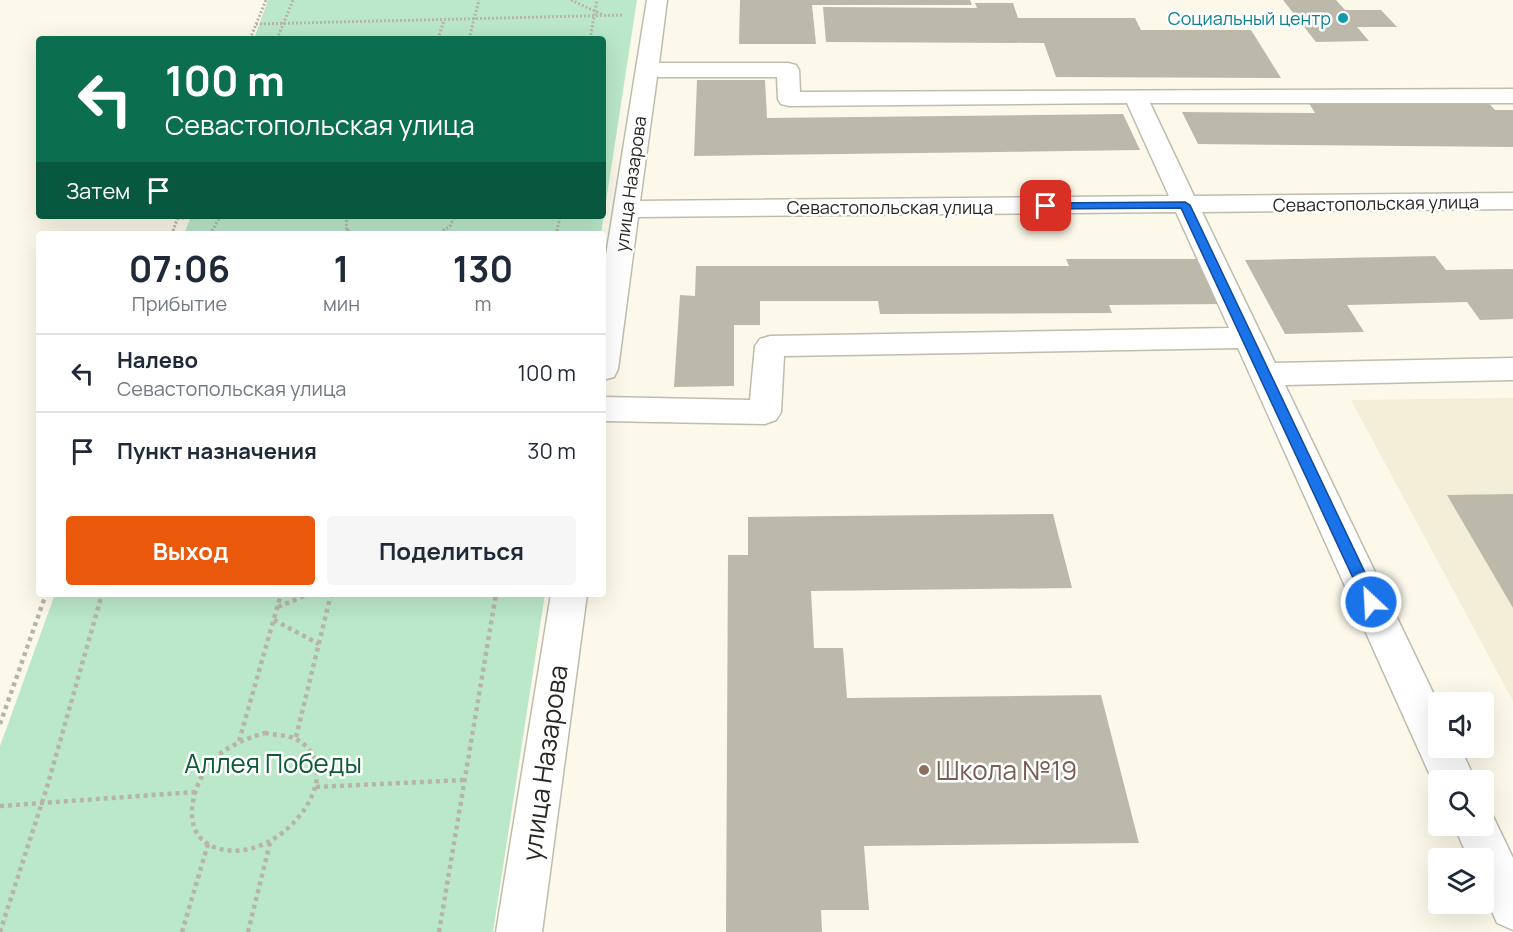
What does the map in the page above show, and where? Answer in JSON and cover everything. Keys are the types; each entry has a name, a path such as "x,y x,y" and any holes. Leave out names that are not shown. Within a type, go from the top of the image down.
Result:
{"street":[{"name":"улица Назарова","path":"606,349 657,0"},
{"path":"647,70 788,70 789,99 1513,96"},
{"path":"1136,96 1428,723"},
{"name":"Севастопольская улица","path":"627,209 1513,201"},
{"path":"606,409 765,412 770,346 1248,338"},
{"path":"1265,374 1513,369"},
{"name":"улица Назарова","path":"519,932 569,597"},
{"path":"1480,836 1513,907"}],"path":[{"path":"251,36 267,0"},
{"path":"278,36 293,0"},
{"path":"470,36 479,0"},
{"path":"571,0 605,15"},
{"path":"591,36 597,0"},
{"path":"256,24 625,15"},
{"path":"439,36 444,20"},
{"path":"443,231 450,226 454,219"},
{"path":"0,724 45,597"},
{"path":"0,932 42,803 101,597"},
{"path":"239,742 280,597"},
{"path":"278,607 302,597"},
{"path":"296,737 331,597"},
{"path":"439,932 496,597"},
{"path":"274,620 319,644"},
{"path":"265,733 282,733 296,737 309,747 316,761 318,778 304,815 270,843 251,850 232,852 215,849 200,838 192,822 191,803 198,783 210,764 239,742 265,733"},
{"path":"316,787 465,780"},
{"path":"0,806 195,792"},
{"path":"182,932 208,843"},
{"path":"248,932 270,843"}],"shaded area":[{"path":"1513,398 1513,701 1351,400"}],"green space":[{"path":"268,0 637,0 606,202 606,36 255,36"},
{"path":"190,219 603,219 601,231 185,231"},
{"name":"Аллея Победы","path":"54,597 545,597 493,932 0,932 0,746"}],"building":[{"path":"740,0 970,0 972,5 812,5 816,44 739,44"},
{"name":"Социальный центр","path":"1283,0 1336,0 1345,10 1381,10 1397,27 1357,27 1369,41 1316,42"},
{"path":"975,3 1013,3 1018,18 1135,18 1141,30 1251,30 1281,78 1056,77 1044,43 826,42 823,7 977,8"},
{"path":"697,80 765,80 767,118 1123,114 1140,150 694,156"},
{"path":"1307,100 1487,101 1495,110 1513,110 1513,147 1198,144 1182,112 1315,113"},
{"path":"1435,256 1446,270 1513,269 1513,319 1480,320 1467,302 1347,305 1364,332 1285,334 1245,260"},
{"path":"1066,259 1200,259 1221,304 1109,305 1112,313 880,314 878,301 760,301 760,325 734,325 734,386 674,387 680,295 695,296 696,266 1069,266"},
{"path":"1513,494 1513,608 1447,495"},
{"name":"Школа №19","path":"1053,514 1072,588 811,591 814,648 843,648 847,698 1101,695 1139,843 864,846 869,910 821,910 822,932 726,932 728,555 748,555 748,517"}],"place":[{"name":"Социальный центр","path":"1343,18"},
{"name":"Школа №19","path":"924,770"}],"route":[{"path":"1046,206 1185,205 1371,602"}]}
